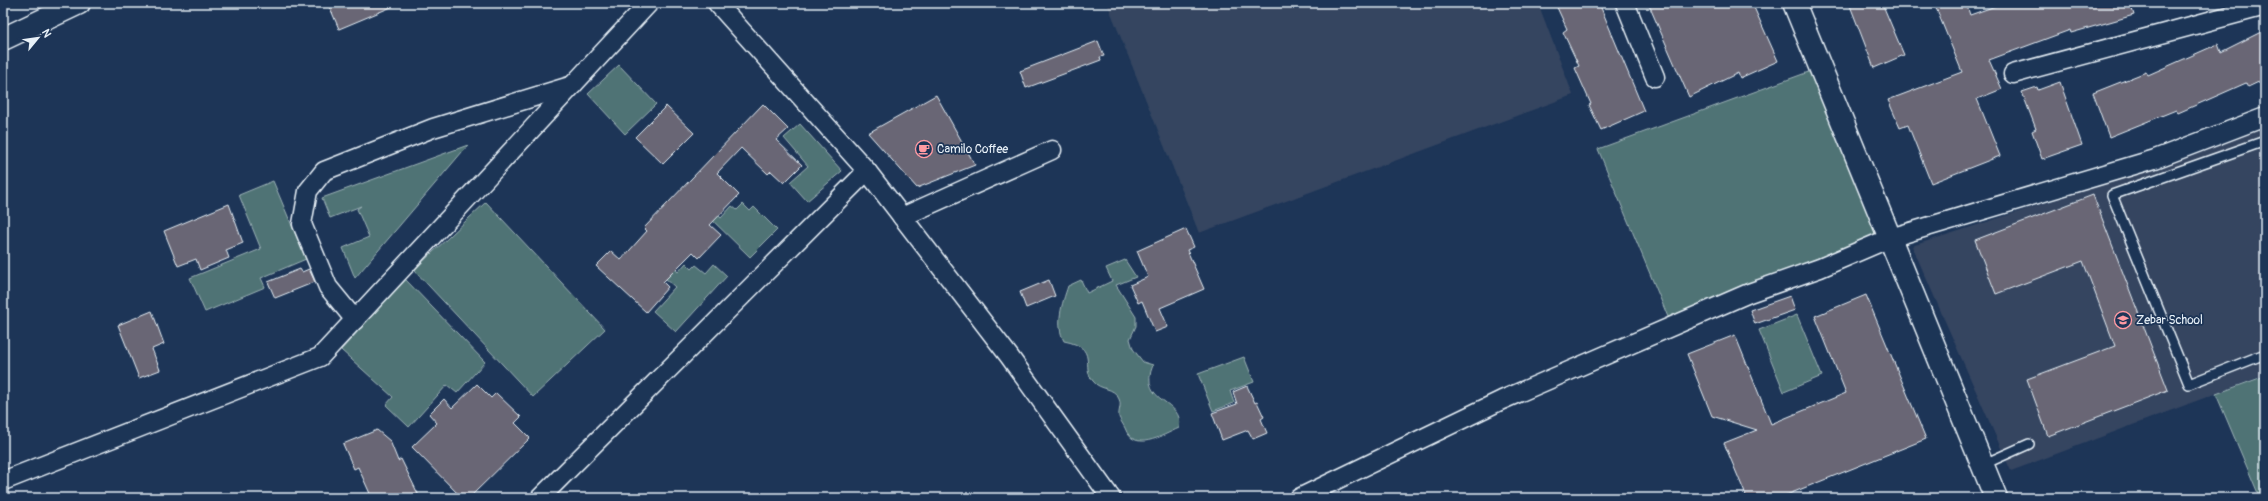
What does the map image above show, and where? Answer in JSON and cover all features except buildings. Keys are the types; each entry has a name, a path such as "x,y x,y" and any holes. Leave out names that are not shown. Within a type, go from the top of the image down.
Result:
{"street":[{"path":"3,38 79,3"},
{"path":"3,481 320,357 649,3"},
{"path":"717,3 867,171 1010,356 1111,498"},
{"path":"1625,3 1655,77"},
{"path":"1794,3 1996,498"},
{"path":"2013,74 2265,6"},
{"path":"355,320 328,286 302,224 308,191 324,171 433,128 574,85"},
{"path":"1299,498 1502,400 1749,293 1820,268 1890,238 2155,159 2265,117"},
{"path":"902,217 1052,150"},
{"path":"540,498 867,171"}],"lane":[{"path":"2265,141 2112,195 2189,384 2265,354"},
{"path":"1982,465 2028,444"}],"shaded area":[{"path":"1107,3 1538,3 1573,95 1199,233"},
{"path":"2265,127 2265,375 2011,471 1912,246 2160,166"}],"green space":[{"path":"619,65 656,104 625,134 588,94"},
{"path":"1814,70 1880,234 1668,317 1598,149"},
{"path":"800,124 842,171 807,201 790,182 808,166 784,138"},
{"path":"468,145 355,278 343,248 369,237 357,209 361,206 330,218 322,198"},
{"path":"273,181 306,259 261,278 265,287 205,312 190,278 261,249 239,195"},
{"path":"486,202 605,329 533,397 414,270"},
{"path":"743,204 750,211 754,207 777,230 750,257 705,213 710,207 721,218 732,206 737,210"},
{"path":"662,257 678,272 686,263 692,269 696,265 706,273 714,264 727,276 676,332 653,311 675,287 653,267"},
{"path":"1125,260 1136,277 1116,285 1136,317 1136,326 1130,339 1133,349 1143,362 1153,365 1150,378 1151,387 1156,394 1176,411 1179,419 1179,428 1156,438 1141,441 1135,440 1129,436 1119,417 1120,404 1117,395 1110,390 1099,386 1093,381 1089,375 1086,353 1082,348 1075,344 1064,341 1060,328 1060,314 1068,286 1081,280 1087,293 1112,281 1106,268"},
{"path":"405,279 485,362 457,393 447,385 409,427 386,405 393,397 341,350"},
{"path":"1797,315 1822,376 1784,392 1759,330"},
{"path":"1244,357 1254,382 1230,391 1234,403 1213,411 1198,374"},
{"path":"2265,376 2265,498 2260,498 2216,394"}],"place":[{"name":"Camilo Coffee","path":"924,149"},
{"name":"Zebar School","path":"2123,320"}]}
